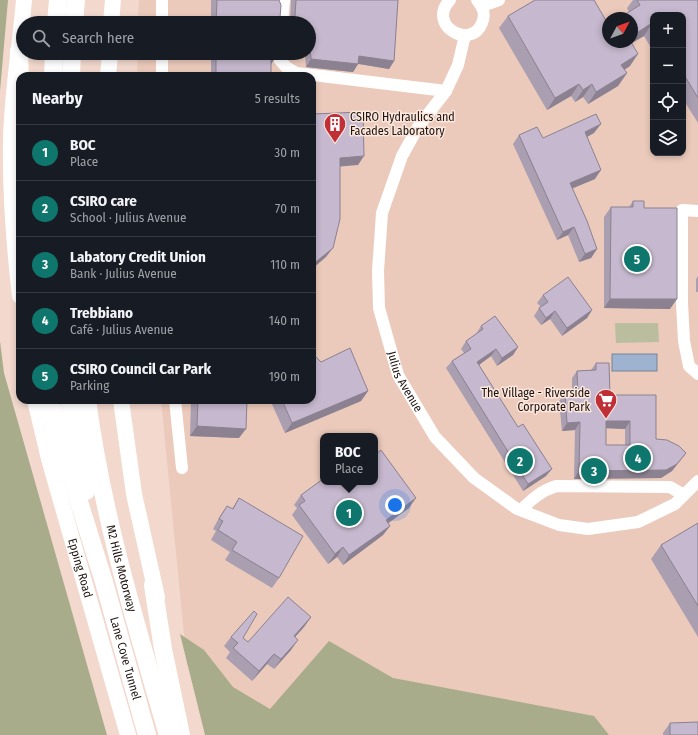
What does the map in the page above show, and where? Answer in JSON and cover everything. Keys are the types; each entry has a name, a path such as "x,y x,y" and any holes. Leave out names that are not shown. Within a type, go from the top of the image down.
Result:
{"highway":[{"path":"57,16 58,0"},
{"path":"75,16 76,0"},
{"path":"19,60 20,72"},
{"path":"53,72 54,60"},
{"path":"71,72 72,60"},
{"path":"52,404 66,460 104,582"},
{"name":"M2 Hills Motorway","path":"71,404 104,582"},
{"name":"M2 Hills Motorway","path":"87,404 109,520 122,575 168,735"},
{"name":"Lane Cove Tunnel","path":"104,582 147,735"},
{"path":"154,584 163,649 181,735"}],"main road":[{"path":"22,16 24,0"},
{"path":"112,16 113,0"},
{"path":"17,72 18,60"},
{"path":"108,72 109,60"},
{"path":"16,80 11,140 13,218 16,251"},
{"name":"Epping Road","path":"36,404 49,459 128,735"},
{"path":"123,404 134,494 190,735"}],"street":[{"path":"162,0 162,16"},
{"path":"283,16 284,0"},
{"path":"448,0 443,12 446,26 458,34 465,35 471,34 481,26 484,19 484,13 480,3 499,0"},
{"name":"Julius Avenue","path":"465,35 458,65 446,91 418,127 402,156 382,213 378,271 379,308 398,375 435,437 474,478 517,509 560,525 588,530 638,522 675,504 698,481"},
{"path":"162,60 162,72"},
{"path":"280,60 286,67 294,72"},
{"path":"316,75 446,91"},
{"path":"694,370 684,342 676,302 682,210 698,211"},
{"path":"176,404 182,468"},
{"path":"521,510 546,489 556,486 670,487 684,495"}],"shaded area":[{"path":"139,0 698,0 698,735 269,735 187,665 161,404 316,404 316,72 137,72 138,60 316,60 316,16 138,16"}],"green space":[{"path":"0,0 8,0 0,91"},
{"path":"615,323 658,323 659,342 616,343"},
{"path":"0,341 4,373 107,735 0,735"},
{"path":"180,634 204,650 233,687 270,709 329,641 393,678 594,716 609,735 205,735"}],"water":[{"path":"612,354 657,354 657,371 612,371"}],"building":[{"path":"217,0 279,0 281,5 280,16 216,16"},
{"path":"296,0 398,0 394,61 359,56 358,64 316,60 316,16 295,16"},
{"path":"535,0 594,0 602,14 602,48 634,48 638,54 621,65 627,73 596,92 592,84 583,90 579,84 555,98 508,16"},
{"path":"637,0 698,0 698,98 686,78 686,12 650,12 650,24 638,32 638,12 629,12 640,5"},
{"path":"216,60 271,60 271,72 216,72"},
{"path":"363,112 364,156 340,158 340,219 333,248 316,262 316,114"},
{"path":"596,114 601,124 585,132 601,170 570,183 587,221 597,249 585,254 574,227 563,232 519,135 537,127 543,138"},
{"path":"633,201 644,201 644,208 677,208 677,299 610,299 611,207 633,207"},
{"path":"568,277 592,310 567,328 555,311 546,318 539,308 548,302 543,295"},
{"path":"495,316 518,347 502,358 496,349 477,362 518,427 523,424 552,469 528,484 452,361 471,349 466,341 483,329 481,326"},
{"path":"350,348 368,391 292,423 284,404 316,404 316,357 321,362"},
{"name":"The Village - Riverside Corporate Park","path":"596,363 609,363 610,395 656,395 656,439 667,440 679,446 686,453 677,464 666,470 579,471 580,422 567,423 565,394 578,394 577,371 596,370","holes":["606,421 630,421 630,445 606,445"]},
{"path":"198,404 247,404 246,429 197,426"},
{"path":"381,450 416,498 386,520 390,526 349,555 343,547 335,554 299,505 305,501 301,495 320,481 320,485 378,485 378,452"},
{"path":"239,498 303,536 279,578 232,550 237,542 218,530 223,521 219,519 227,506 233,509"},
{"path":"698,523 698,606 661,545"},
{"path":"288,597 311,617 294,636 298,640 281,659 274,654 259,671 233,648 238,643 231,637 254,611 257,614 243,638 248,642"},
{"path":"698,722 698,735 670,735 670,723"}],"place":[{"name":"CSIRO Hydraulics and Facades Laboratory","path":"335,144"},
{"name":"CSIRO Council Car Park","path":"637,259"},
{"name":"The Village - Riverside Corporate Park","path":"606,420"},
{"name":"Trebbiano","path":"638,458"},
{"name":"CSIRO care","path":"520,461"},
{"name":"Labatory Credit Union","path":"594,471"},
{"name":"BOC","path":"349,513"}]}
